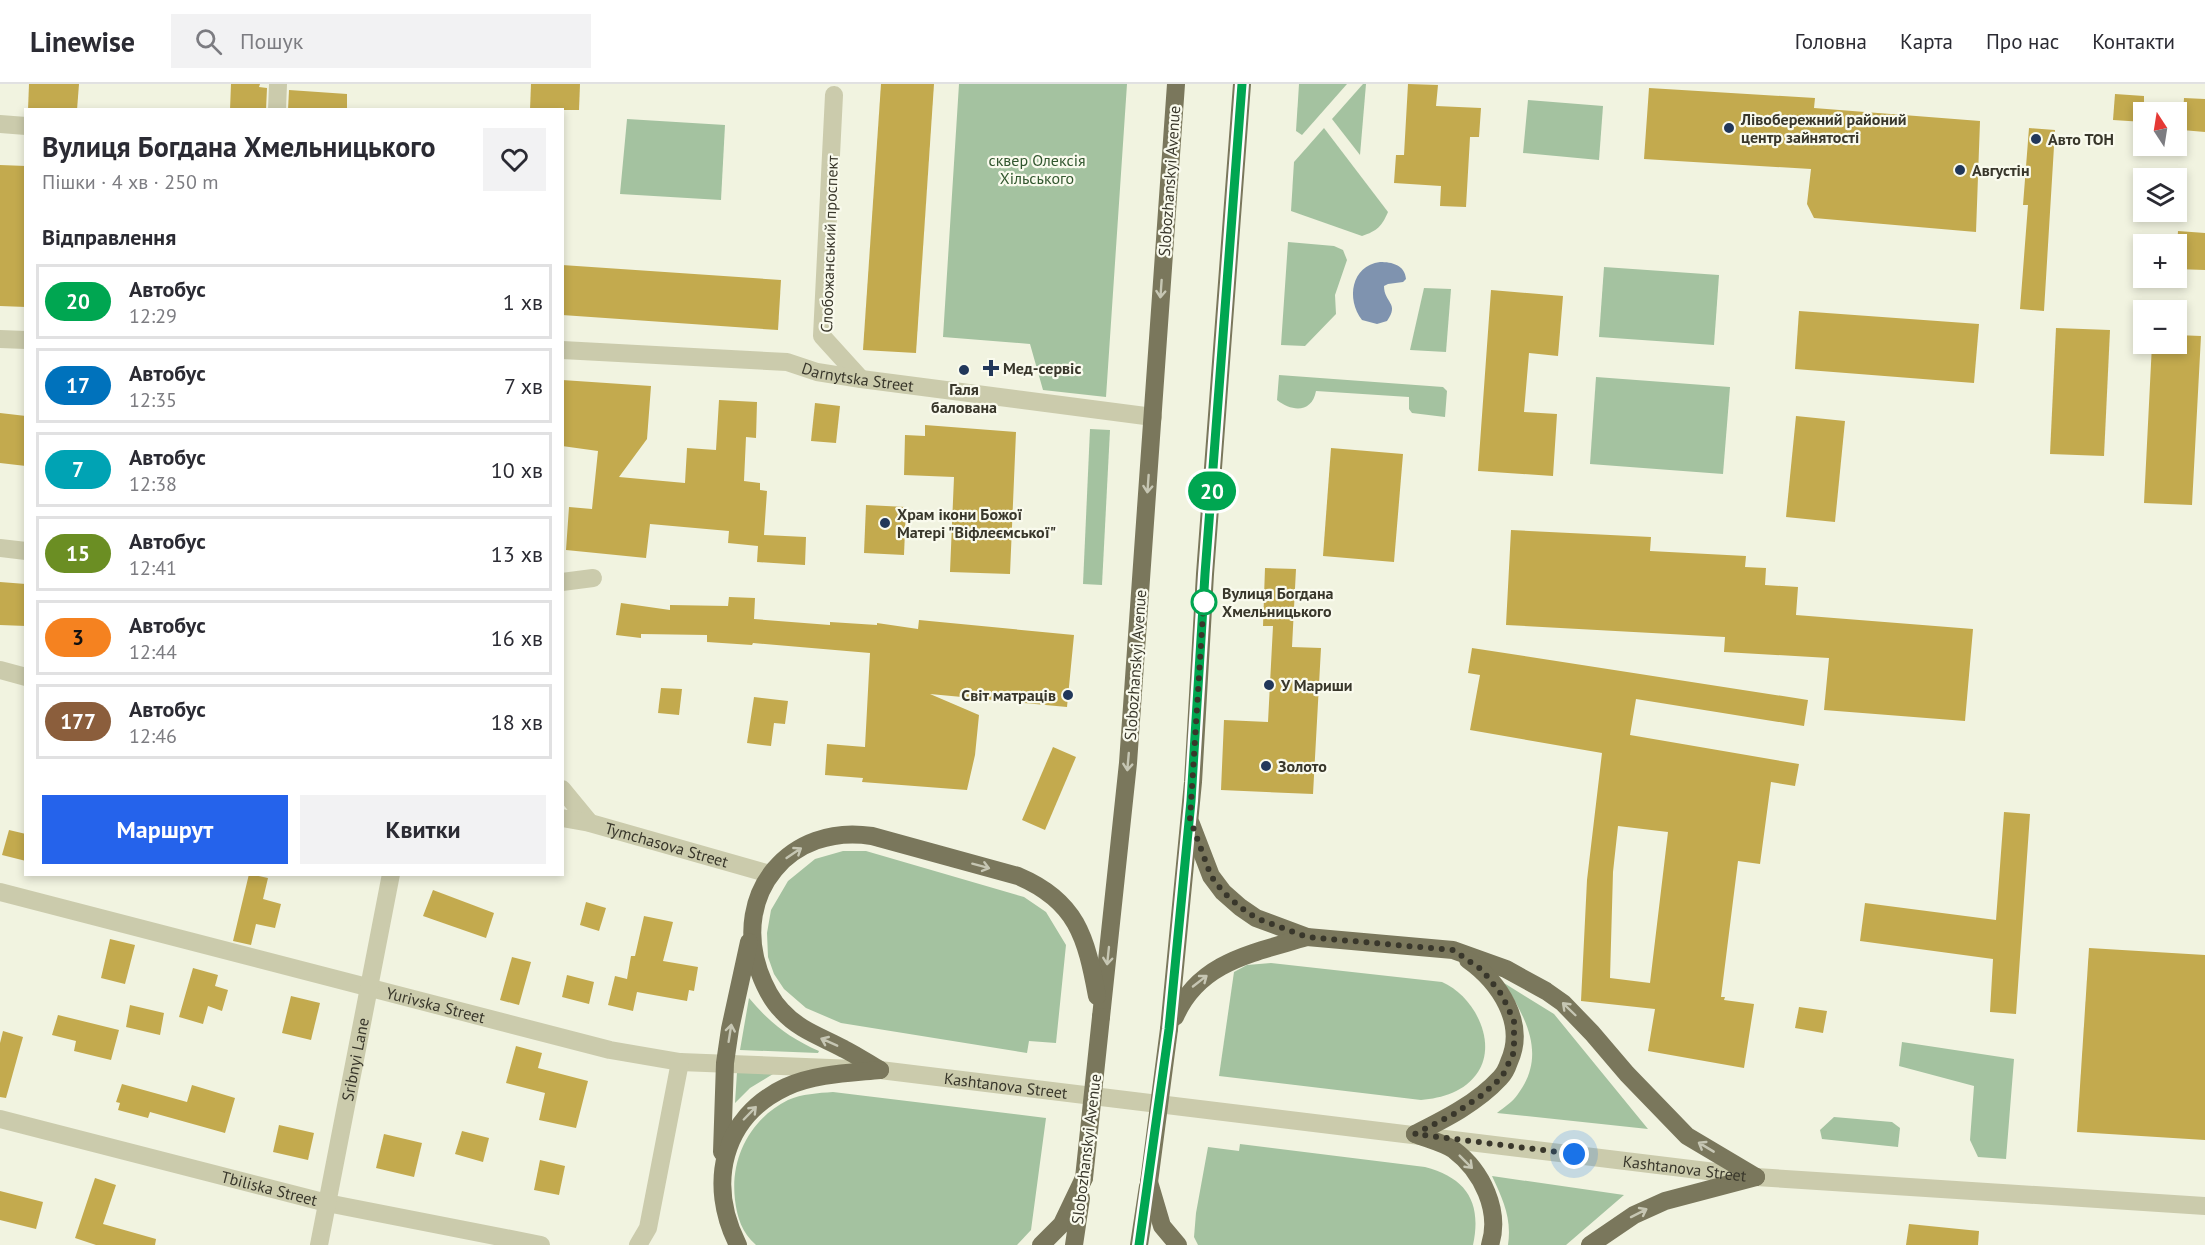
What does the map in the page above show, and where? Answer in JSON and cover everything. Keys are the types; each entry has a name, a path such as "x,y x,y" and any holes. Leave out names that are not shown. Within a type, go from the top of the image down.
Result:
{"main road":[{"name":"Slobozhanskyi Avenue","path":"1074,1245 1084,1178 1128,763 1176,84"},
{"path":"1139,1245 1169,1029 1190,819 1205,574 1242,84"},
{"path":"1190,819 1211,876 1223,892 1256,918 1307,937 1453,950 1506,969 1563,1003 1687,1136 1756,1177"},
{"path":"738,1245 725,1216 722,1199 725,1064 730,1029 756,906 770,873 792,853 833,835 854,833 1018,876 1038,884 1056,897 1078,927 1087,948 1101,1017"},
{"path":"752,930 755,958 761,978 769,994 782,1011 803,1028 880,1070"},
{"path":"1169,1029 1181,1001 1193,986 1206,976 1239,957 1307,937"},
{"path":"1415,1134 1454,1114 1482,1095 1502,1077 1514,1052 1514,1021 1502,995 1482,970 1453,950"},
{"path":"722,1175 727,1151 735,1132 748,1113 768,1097 787,1086 808,1079 880,1070"},
{"path":"1415,1134 1454,1150 1480,1177 1492,1208 1490,1245"},
{"path":"1590,1245 1634,1215 1665,1201 1756,1177"},
{"path":"1041,1245 1062,1224 1084,1178"},
{"path":"1149,1182 1162,1226 1178,1245"}],"street":[{"path":"277,108 278,84"},
{"name":"Слобожанський проспект","path":"834,95 822,336 861,379"},
{"path":"0,124 24,126"},
{"path":"0,339 24,340"},
{"name":"Darnytska Street","path":"564,351 787,363 817,372 861,379 1153,417"},
{"path":"0,548 24,550"},
{"path":"564,582 593,578"},
{"path":"0,670 24,676"},
{"path":"564,791 590,823"},
{"name":"Tymchasova Street","path":"564,818 590,823 770,873"},
{"name":"Sribnyi Lane","path":"319,1245 391,876"},
{"name":"Yurivska Street","path":"0,892 610,1050 680,1062 880,1070"},
{"path":"638,1245 648,1228 680,1062"},
{"name":"Kashtanova Street","path":"880,1070 1756,1177 2205,1206"},
{"name":"Tbiliska Street","path":"0,1119 327,1203 541,1245"}],"green space":[{"name":"сквер Олексія Хільського","path":"959,84 1127,84 1106,397 1043,390 1030,344 943,337"},
{"path":"1299,84 1347,84 1302,135 1296,131"},
{"path":"1363,84 1366,84 1360,155 1332,119"},
{"path":"1528,100 1603,106 1599,160 1523,153"},
{"path":"627,119 725,125 721,200 620,194"},
{"path":"1324,128 1388,212 1384,221 1375,230 1362,236 1291,211 1294,162"},
{"path":"1288,242 1334,246 1343,250 1347,260 1335,295 1336,314 1305,346 1281,345"},
{"path":"1604,267 1719,275 1714,345 1599,337"},
{"path":"1424,288 1451,289 1446,352 1410,350"},
{"path":"1279,375 1443,387 1447,391 1445,417 1412,413 1409,409 1409,397 1316,391 1314,398 1306,407 1289,407 1277,400"},
{"path":"1596,377 1730,387 1723,474 1590,464"},
{"path":"1090,429 1110,430 1102,585 1083,584"},
{"path":"843,851 866,851 1024,897 1046,912 1066,945 1056,1043 1029,1041 1027,1053 841,1023 806,1008 784,989 774,974 768,957 767,933 771,910 788,881 815,859"},
{"path":"1271,963 1442,982 1464,997 1479,1020 1484,1033 1485,1047 1478,1072 1467,1085 1452,1093 1421,1100 1219,1076 1234,972 1247,965"},
{"path":"1504,983 1554,1014 1648,1129 1497,1113 1516,1097 1527,1079 1532,1051 1526,1023"},
{"path":"749,998 780,1029 819,1051 818,1053 740,1050"},
{"path":"1902,1042 2014,1059 2006,1159 1978,1157 1970,1140 1974,1086 1899,1066"},
{"path":"737,1072 773,1074 750,1088 735,1103"},
{"path":"833,1092 1046,1118 1031,1230 1017,1245 756,1245 741,1224 735,1200 736,1169 745,1141 763,1118 788,1100 804,1095"},
{"path":"1834,1117 1892,1122 1900,1128 1898,1147 1822,1139 1820,1130"},
{"path":"1240,1144 1425,1167 1439,1172 1461,1185 1468,1194 1475,1217 1473,1245 1198,1245 1194,1237 1196,1213 1208,1147 1239,1151"},
{"path":"1492,1176 1624,1195 1566,1245 1508,1245 1508,1218"}],"water":[{"path":"1380,262 1397,265 1403,270 1406,279 1403,282 1384,286 1392,310 1387,321 1377,324 1362,320 1354,303 1353,293 1357,277 1363,270"}],"building":[{"path":"29,84 79,84 77,108 28,108"},
{"path":"231,84 260,84 259,87 267,88 266,108 230,108"},
{"path":"531,84 580,84 579,110 530,108"},
{"path":"881,84 934,84 916,353 863,350"},
{"path":"1408,84 1438,85 1436,106 1481,108 1479,137 1470,137 1466,207 1440,206 1441,186 1394,183 1396,155 1404,155"},
{"path":"1649,88 1815,98 1814,108 1980,121 1976,232 1814,218 1807,204 1811,169 1644,159"},
{"path":"289,90 347,94 347,108 288,108"},
{"path":"2115,94 2144,96 2144,102 2133,102 2133,121 2113,120"},
{"path":"2184,98 2205,99 2205,132 2187,130 2187,102 2184,102"},
{"path":"2029,128 2055,130 2044,311 2020,309 2028,205 2023,205"},
{"path":"0,165 24,166 24,307 0,306"},
{"path":"2178,231 2205,233 2205,270 2187,269 2187,234 2178,234"},
{"path":"564,265 781,280 778,330 564,315"},
{"path":"1491,290 1563,296 1558,356 1529,353 1524,412 1557,414 1553,476 1478,471"},
{"path":"1799,311 1979,324 1974,383 1795,369"},
{"path":"2056,328 2110,330 2104,456 2050,454"},
{"path":"2187,335 2201,336 2192,505 2144,503 2151,354 2187,354"},
{"path":"564,380 651,386 647,439 619,477 685,483 687,448 716,450 719,400 757,402 756,438 746,437 744,481 760,483 760,490 767,491 764,535 806,537 805,565 757,562 758,546 728,543 729,531 650,524 646,558 566,550 569,507 592,509 598,451 564,446"},
{"path":"815,403 840,406 836,443 811,441"},
{"path":"0,413 24,416 24,466 0,463"},
{"path":"1796,416 1845,421 1835,522 1786,517"},
{"path":"925,425 1016,432 1010,574 950,572 954,477 904,475 905,435 925,436"},
{"path":"1331,448 1403,454 1394,562 1323,556"},
{"name":"Храм ікони Божої Матері \"Віфлеємської\"","path":"866,505 906,507 904,555 864,553"},
{"path":"1511,530 1651,537 1650,551 1746,556 1745,567 1766,568 1765,585 1798,587 1796,615 1973,629 1965,721 1824,710 1829,658 1724,652 1725,637 1506,625"},
{"path":"1265,568 1296,569 1292,647 1321,648 1313,794 1221,790 1224,720 1268,722 1273,626 1263,626"},
{"path":"0,582 24,584 24,626 0,625"},
{"path":"729,597 755,598 754,619 830,625 830,622 877,625 877,623 918,629 919,620 1074,635 1067,707 930,694 979,715 975,755 967,790 862,782 863,778 825,775 827,744 865,747 870,653 753,643 752,645 707,642 707,635 641,634 641,638 616,635 621,603 670,610 670,605 728,606"},
{"path":"1472,648 1808,700 1804,726 1636,699 1630,735 1799,764 1795,786 1771,782 1760,864 1738,861 1721,997 1725,997 1724,1000 1754,1004 1744,1068 1648,1051 1655,1009 1581,1001 1587,880 1602,753 1470,730 1480,675 1468,673","holes":["1618,826 1668,832 1650,983 1610,978 1613,872"]},
{"path":"661,688 682,689 679,715 658,713"},
{"path":"754,697 788,701 785,724 774,723 771,746 747,743"},
{"path":"1053,747 1076,757 1045,830 1022,820"},
{"path":"2004,812 2030,814 2016,1014 1990,1012 1993,959 1860,941 1865,903 1996,920"},
{"path":"9,830 24,834 24,860 2,855"},
{"path":"249,876 268,878 263,899 281,904 275,928 256,924 251,945 233,941"},
{"path":"433,890 494,913 486,938 423,916"},
{"path":"586,902 606,908 599,931 580,925"},
{"path":"644,916 673,922 663,961 698,967 694,991 689,990 687,1001 637,992 633,1011 608,1005 615,976 627,979 631,956 635,956"},
{"path":"110,939 135,945 125,984 101,978"},
{"path":"2089,948 2205,955 2205,1140 2077,1132"},
{"path":"512,957 531,962 519,1005 500,1000"},
{"path":"193,968 218,975 215,986 228,990 222,1011 208,1006 203,1024 179,1017"},
{"path":"567,975 594,982 589,1004 562,997"},
{"path":"291,996 320,1003 311,1040 282,1033"},
{"path":"130,1005 164,1013 160,1035 126,1027"},
{"path":"1799,1007 1827,1011 1823,1033 1795,1028"},
{"path":"58,1015 119,1030 111,1060 74,1051 76,1041 52,1035"},
{"path":"3,1031 23,1037 6,1098 0,1097 0,1043"},
{"path":"516,1046 542,1053 538,1068 588,1081 576,1128 539,1120 545,1093 506,1083"},
{"path":"122,1084 187,1102 192,1085 235,1098 225,1133 150,1112 148,1118 118,1110 120,1103 116,1102"},
{"path":"279,1125 314,1133 308,1160 273,1152"},
{"path":"462,1131 489,1138 483,1162 455,1154"},
{"path":"384,1134 422,1143 414,1177 376,1168"},
{"path":"540,1160 565,1166 559,1195 534,1190"},
{"path":"95,1178 116,1185 103,1224 156,1239 155,1245 96,1245 75,1238"},
{"path":"0,1191 43,1202 36,1229 0,1220"},
{"path":"1909,1224 1979,1231 1978,1245 1906,1245"}],"bus line":[{"name":"20","path":"1139,1245 1169,1029 1193,782 1205,574 1242,84"}],"place":[{"name":"Лівобережний районий центр зайнятості","path":"1729,128"},
{"name":"Авто ТОН","path":"2036,139"},
{"name":"Августін","path":"1960,170"},
{"name":"Мед-сервіс","path":"991,368"},
{"name":"Галя балована","path":"964,370"},
{"name":"Храм ікони Божої Матері \"Віфлеємської\"","path":"885,523"},
{"name":"Вулиця Богдана Хмельницького","path":"1204,602"},
{"name":"У Мариши","path":"1269,685"},
{"name":"Світ матраців","path":"1068,695"},
{"name":"Золото","path":"1266,766"}],"route":[{"path":"1204,602 1204,597 1190,819 1211,876 1223,892 1256,918 1307,937 1453,950 1482,970 1502,995 1514,1021 1514,1052 1502,1077 1482,1095 1454,1114 1415,1134 1574,1154"}]}
